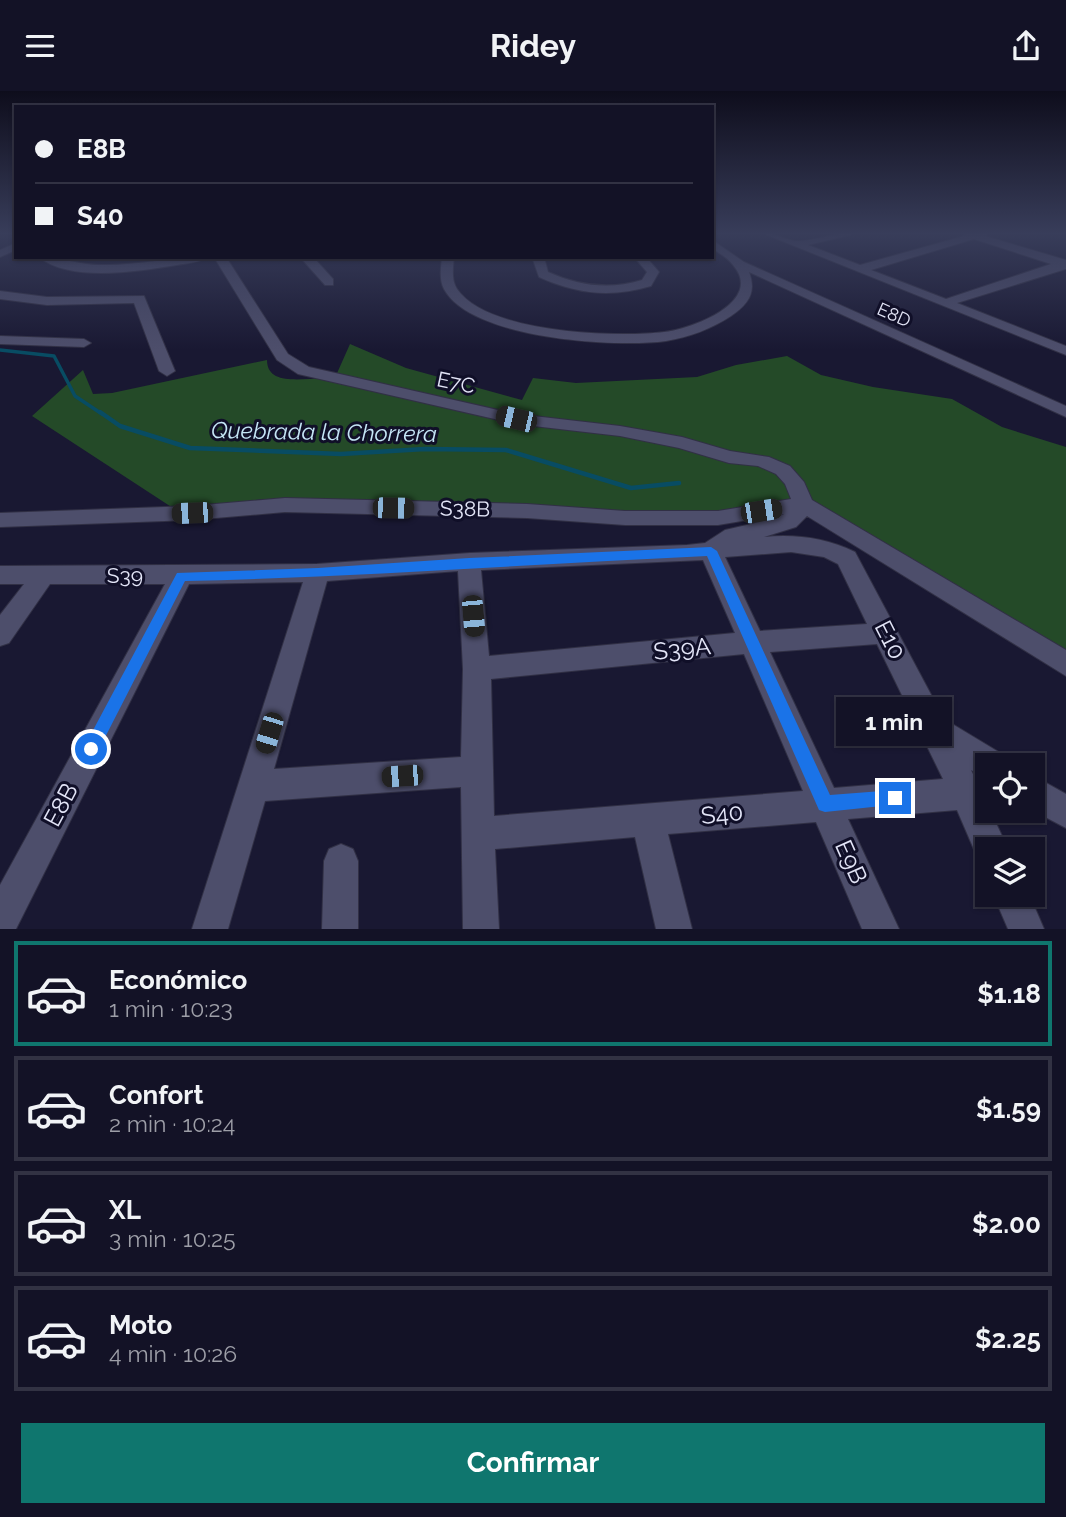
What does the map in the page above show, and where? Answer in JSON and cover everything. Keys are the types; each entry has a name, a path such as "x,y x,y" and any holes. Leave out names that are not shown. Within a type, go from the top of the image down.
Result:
{"street":[{"name":"E7C","path":"229,272 282,357 304,371 516,419 620,431 682,443 729,457 762,461 783,470 794,482 803,504"},
{"path":"320,272 329,282"},
{"path":"446,272 451,290 480,313 512,325 559,335 603,339 650,338 687,333 742,302 747,291 742,272"},
{"path":"542,272 564,285 611,291 628,290 647,283 653,272"},
{"name":"E8D","path":"758,272 1066,412"},
{"path":"868,272 1063,347"},
{"path":"946,303 1040,272"},
{"path":"0,295 47,300 139,299 167,371"},
{"path":"0,341 84,343"},
{"path":"711,551 726,537 793,522 801,513 803,504 1066,664"},
{"name":"S38B","path":"0,520 192,513 285,505 527,511 625,518 718,518 803,504"},
{"name":"E10","path":"711,551 753,546 818,545 848,558 986,837"},
{"name":"S39","path":"0,575 181,576 318,573 469,562 711,551"},
{"name":"E9B","path":"711,551 881,929"},
{"path":"469,562 477,669 476,771 481,929"},
{"path":"210,929 318,573"},
{"path":"0,635 44,575"},
{"name":"E8B","path":"0,922 181,576"},
{"name":"S39A","path":"477,669 753,642 887,633"},
{"path":"933,728 975,755"},
{"path":"253,786 476,771"},
{"name":"S40","path":"479,834 966,793"},
{"path":"1045,799 1066,812"},
{"path":"649,821 674,929"},
{"path":"340,929 341,861"},
{"path":"1017,907 1026,929"}],"green space":[{"path":"350,344 406,368 522,400 533,378 576,383 697,377 736,365 787,356 821,375 873,387 952,399 1002,427 1066,447 1066,664 803,504 718,518 264,499 176,510 32,416 83,370 93,394 112,393 267,360 269,370 283,378 334,380"}],"waterway":[{"name":"Quebrada la Chorrera","path":"0,350 54,356 75,396 102,414"},
{"name":"Quebrada la Chorrera","path":"100,412 120,426 190,448 341,454 425,449 506,450 631,488 679,483"}],"route":[{"path":"91,749 181,576 318,573 469,562 711,551 825,804 895,798"}]}
